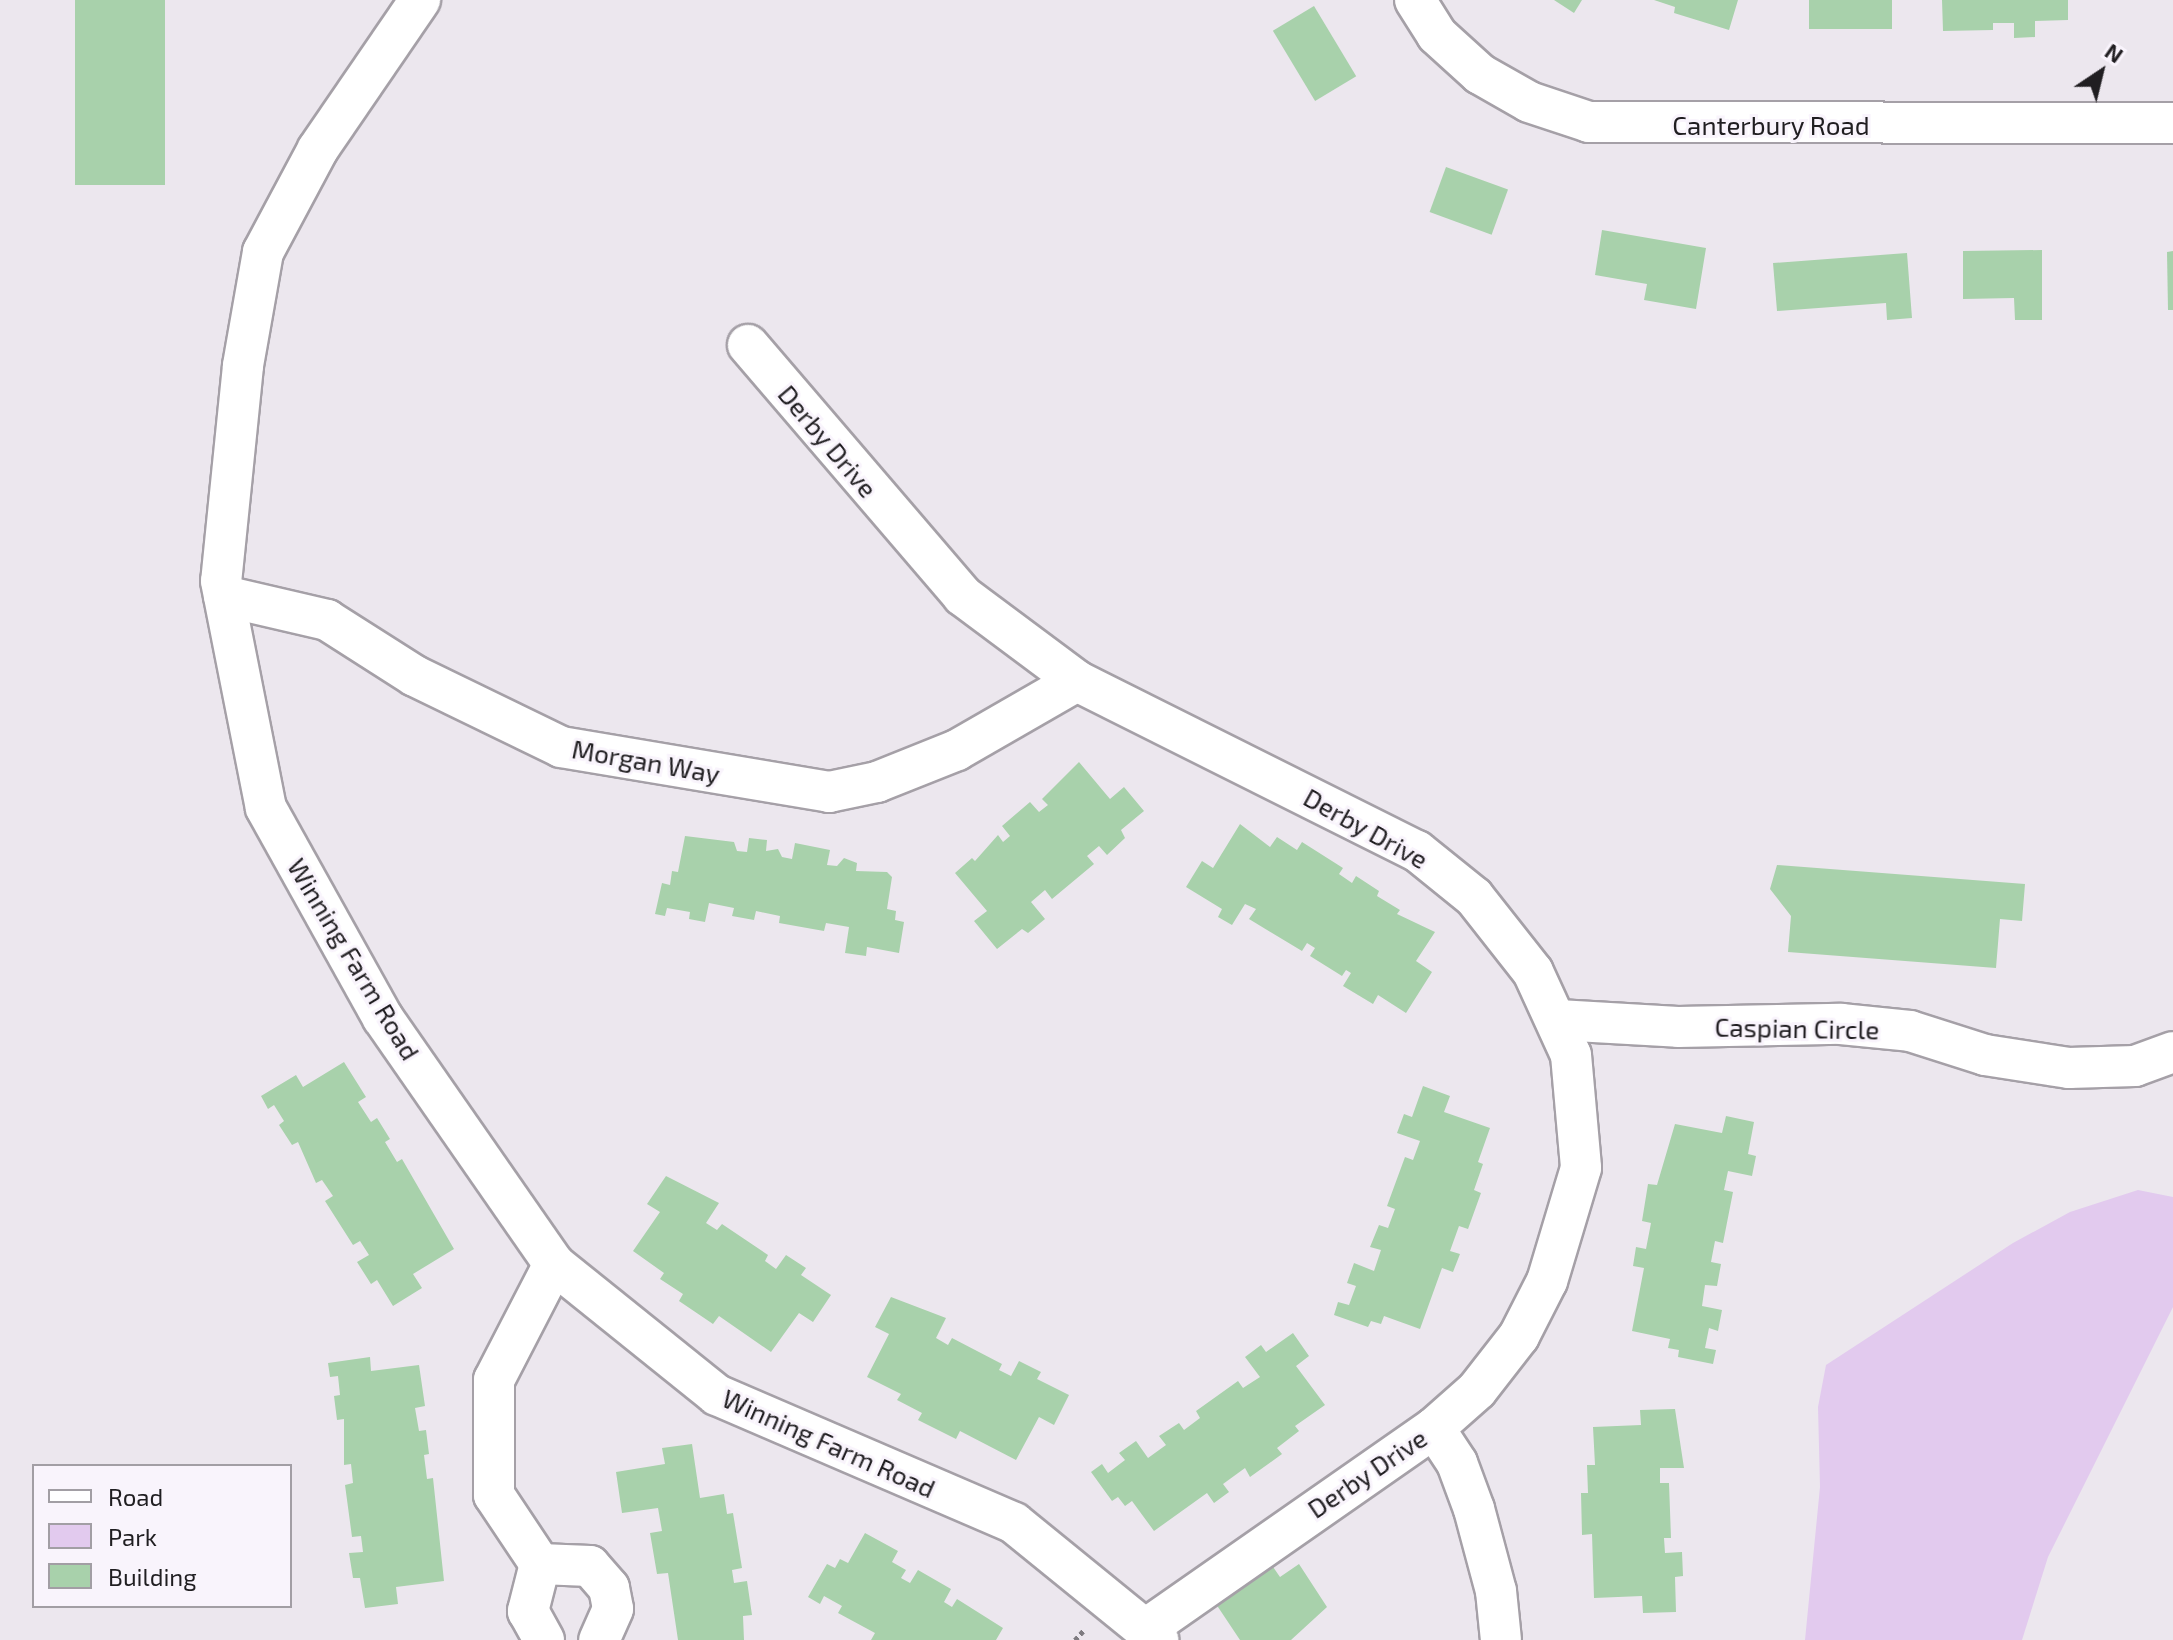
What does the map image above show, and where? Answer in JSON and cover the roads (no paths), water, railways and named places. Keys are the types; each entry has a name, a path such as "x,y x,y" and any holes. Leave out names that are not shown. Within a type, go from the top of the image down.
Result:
{"street":[{"name":"Winning Farm Road","path":"420,0 318,149 263,252 243,366 224,596 266,808 383,1018 554,1264 717,1395 1014,1523 1153,1634"},
{"name":"Canterbury Road","path":"1415,0 1437,35 1480,74 1529,102 1589,122 2173,123"},
{"name":"Derby Drive","path":"748,345 963,596 1077,681 1417,851 1474,897 1533,972 1558,1020 1571,1055 1581,1154 1567,1225 1547,1281 1519,1336 1477,1390 1434,1428 1153,1634"},
{"name":"Morgan Way","path":"224,596 327,620 415,676 561,747 829,792 877,782 957,750 1077,681"},
{"name":"Caspian Circle","path":"1558,1020 1678,1027 1841,1024 1910,1031 1985,1055 2069,1068 2135,1066 2173,1052"},
{"path":"544,1640 528,1611 540,1564 494,1495 494,1380 554,1264"},
{"path":"1434,1428 1457,1463 1474,1509 1496,1591 1501,1640"},
{"path":"540,1564 590,1566 609,1588 613,1609 599,1640"}]}
